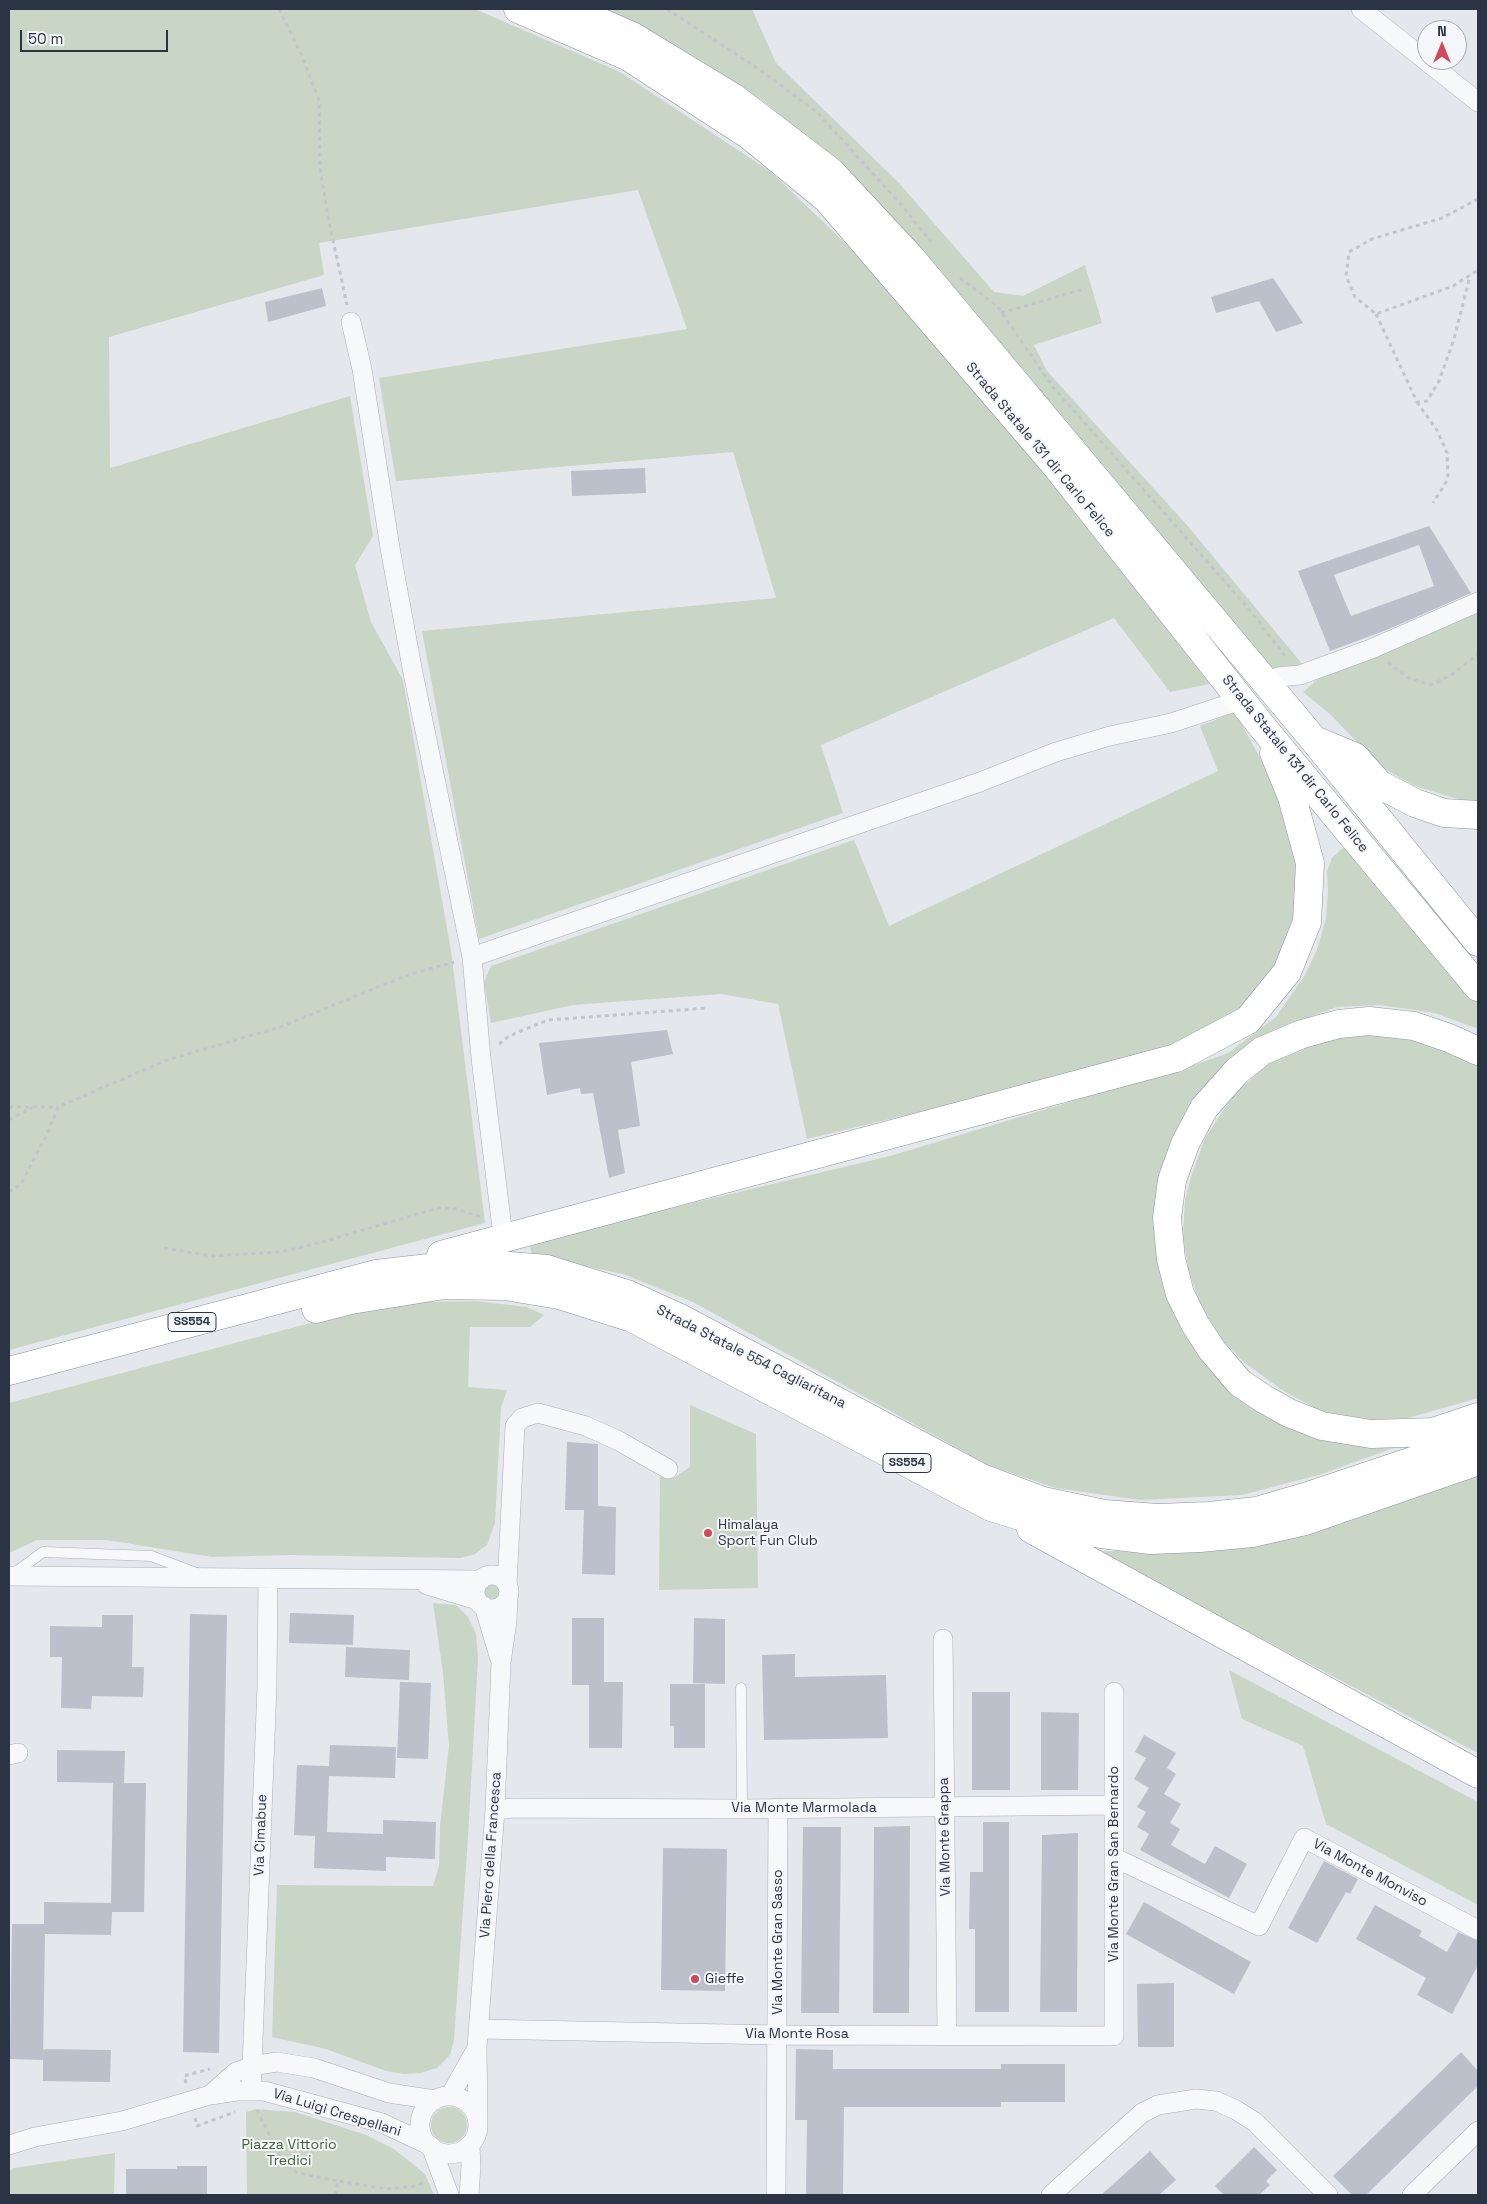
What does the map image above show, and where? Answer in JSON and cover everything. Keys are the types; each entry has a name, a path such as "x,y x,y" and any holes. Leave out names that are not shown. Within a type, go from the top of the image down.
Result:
{"highway":[{"name":"Strada Statale 131 dir Carlo Felice","path":"518,9 629,57 749,135 827,199 1057,466 1264,729 1478,987"},
{"name":"Strada Statale 131 dir Carlo Felice","path":"570,9 632,36 734,98 831,172 912,259 1314,740 1478,942"},
{"path":"376,1274 503,1232 946,1121 1176,1058 1248,1020 1287,972 1306,922 1308,902 1310,863 1292,797 1264,729"},
{"path":"1314,740 1355,758 1379,784 1414,803 1444,813 1478,815"},
{"path":"1478,1051 1450,1038 1414,1026 1369,1021 1340,1024 1302,1034 1262,1051 1237,1071 1204,1108 1184,1144 1172,1180 1167,1218 1171,1259 1180,1294 1195,1324 1212,1350 1240,1383 1264,1399 1289,1413 1322,1426 1371,1434 1433,1432 1478,1417"},
{"name":"Strada Statale 554 Cagliaritana","path":"9,1371 376,1274 473,1263 547,1269 627,1294 682,1319 982,1478 1043,1501 1104,1514 1158,1518 1256,1511 1305,1497 1478,1439"},
{"name":"Strada Statale 554 Cagliaritana","path":"9,1390 352,1300 444,1285 505,1286 559,1295 632,1318 991,1507 1046,1524 1101,1534 1151,1540 1217,1537 1252,1533 1304,1521 1478,1460"},
{"path":"991,1507 1478,1774"}],"street":[{"path":"1361,9 1478,102"},
{"path":"352,322 362,369 390,548 411,664 472,957 481,1058 503,1232"},
{"path":"1278,677 1300,675 1378,646 1478,602"},
{"path":"472,957 980,782 1056,752 1110,736 1171,723 1232,703"},
{"name":"Via Piero della Francesca","path":"469,2195 470,2145 478,2123 478,2038 495,1810 501,1663 507,1621 508,1537 515,1426 522,1418 538,1414 586,1426 619,1441 668,1469"},
{"name":"Via Piero della Francesca","path":"501,1663 476,1587 484,1578 508,1537"},
{"path":"10,1576 414,1580 499,1577 508,1590 506,1601 498,1608 488,1608 480,1603 414,1580"},
{"name":"Via Cimabue","path":"251,2091 267,1686 268,1578"},
{"name":"Via Monte Grappa","path":"943,1639 947,2035"},
{"name":"Via Monte Gran San Bernardo","path":"1114,1692 1114,2036"},
{"name":"Via Monte Marmolada","path":"495,1810 513,1808 742,1809 1114,1805"},
{"name":"Via Monte Gran Sasso","path":"776,2195 778,1808"},
{"name":"Via Monte Monviso","path":"1115,1858 1259,1926 1304,1838 1478,1930"},
{"name":"Via Monte Rosa","path":"478,2038 778,2035 1114,2036"},
{"name":"Via Piero della Francesca","path":"449,2195 431,2146 423,2136 421,2119 424,2111 442,2098 478,2038"},
{"name":"Via Luigi Crespellani","path":"210,2095 236,2072 277,2062 314,2068 389,2093 442,2098"},
{"name":"Via Luigi Crespellani","path":"9,2146 35,2137 122,2121 210,2095 251,2091 282,2094 382,2123 431,2146"},
{"path":"442,2098 466,2101 472,2107 478,2123"},
{"path":"1051,2195 1142,2113 1158,2105 1196,2099 1216,2101 1255,2122 1317,2191"},
{"path":"1412,2195 1478,2131"},
{"path":"431,2146 443,2152 452,2153 470,2145"}],"lane":[{"path":"10,1576 43,1552 151,1556 208,1578"},
{"path":"741,1688 742,1809"}],"path":[{"path":"279,9 302,56 318,100 320,167 328,217 352,322"},
{"path":"1433,503 1448,479 1447,453 1437,430 1417,402 1376,314 1355,298 1346,276 1349,252 1372,239 1442,218 1478,199"},
{"path":"1376,314 1453,286 1478,270"},
{"path":"1417,402 1427,401 1438,381 1454,339 1470,275"},
{"path":"1001,313 1084,289"},
{"path":"1378,646 1390,664 1408,678 1431,685 1450,675 1478,654"},
{"path":"9,1107 58,1107 167,1060 280,1027 404,976 472,957"},
{"path":"481,1058 509,1036 548,1020 708,1008"},
{"path":"9,1120 34,1107"},
{"path":"9,1192 21,1184 49,1130 58,1107"},
{"path":"164,1248 212,1256 280,1252 315,1244 438,1208 457,1209 472,1213 503,1232"},
{"path":"334,2195 338,2181 387,2189 415,2186 442,2176"},
{"path":"387,2189 387,2195"}],"green space":[{"path":"9,9 475,9 620,72 771,172 865,262 1037,464 1210,684 1170,692 1114,618 821,745 843,813 479,939 422,631 776,598 733,452 396,481 379,378 687,329 638,190 319,243 324,275 109,337 110,468 350,396 373,536 355,565 371,622 403,680 451,951 485,1223 9,1350"},
{"path":"598,9 752,9 776,63 899,183 994,292 1023,296 1085,265 1102,323 1034,345 1047,371 1186,524 1303,665 1273,673 829,155 763,101 687,52"},
{"path":"1478,609 1478,802 1458,799 1415,786 1380,766 1331,715 1303,692 1318,679 1345,665"},
{"path":"1235,712 1271,778 1300,846 1299,927 1250,1010 1175,1046 977,1098 807,1139 778,1004 721,994 573,1005 491,1023 484,982 491,966 854,840 889,926 1218,771 1200,726"},
{"path":"1344,847 1355,848 1478,995 1478,1029 1435,1013 1380,1005 1337,1007 1292,1023 1260,1040 1199,1099 1164,1160 1156,1190 1155,1212 1233,1386 1402,1445 1322,1474 1242,1495 1140,1500 1056,1488 988,1465 693,1302 623,1274 532,1255 529,1242 890,1156 1228,1053 1276,1017 1305,975 1317,950 1326,918 1327,871 1332,858"},
{"path":"1366,1028 1427,1040 1478,1063 1478,1398 1408,1418 1371,1420 1321,1411 1282,1390 1245,1363 1221,1338 1200,1303 1189,1273 1183,1237 1185,1200 1191,1177 1205,1138 1234,1094 1271,1062 1311,1040"},
{"path":"475,1301 527,1307 544,1315 530,1327 470,1327 468,1387 507,1390 501,1408 495,1523 487,1545 475,1554 461,1558 289,1555 212,1557 107,1540 37,1540 9,1553 9,1403 352,1312 414,1302"},
{"name":"Himalaya Sport Fun Club","path":"690,1405 756,1434 758,1588 659,1590 660,1477 675,1477 690,1467"},
{"path":"1478,1473 1478,1753 1096,1551 1204,1552 1262,1544"},
{"path":"490,1580 496,1580 501,1584 499,1604 496,1605 492,1605 479,1592 480,1588"},
{"path":"433,1603 456,1605 468,1617 476,1634 478,1658 468,1837 454,2040 450,2055 437,2068 421,2073 404,2074 386,2071 326,2049 272,2037 277,1885 433,1886 439,1866 440,1826 449,1746 443,1673"},
{"path":"1229,1670 1478,1802 1478,1905 1326,1824 1303,1746 1242,1719"},
{"path":"449,2107 462,2112 467,2125 462,2138 449,2143 436,2138 431,2125 436,2112"},
{"name":"Piazza Vittorio Tredici","path":"256,2109 295,2112 366,2135 394,2149 425,2174 434,2195 247,2195 246,2112"},
{"path":"115,2153 114,2195 9,2195 9,2172 14,2168"}],"building":[{"path":"1273,278 1303,323 1276,332 1259,301 1216,313 1211,297"},
{"path":"322,288 326,306 268,322 265,302"},
{"path":"645,468 646,493 572,496 571,471"},
{"path":"1429,526 1471,593 1389,629 1330,651 1298,571","holes":["1419,545 1434,586 1351,616 1334,575"]},
{"path":"667,1030 673,1054 631,1062 640,1126 618,1130 625,1173 609,1178 593,1093 581,1094 580,1088 547,1095 539,1043"},
{"path":"567,1442 598,1444 598,1506 616,1507 615,1575 582,1574 584,1510 565,1510"},
{"path":"290,1613 354,1615 353,1645 289,1643"},
{"path":"190,1614 227,1615 219,2053 183,2052"},
{"path":"102,1615 133,1615 132,1667 144,1667 143,1697 92,1696 91,1709 61,1708 62,1657 50,1657 50,1626 102,1627"},
{"path":"572,1618 604,1618 604,1682 623,1682 622,1748 589,1748 589,1685 572,1685"},
{"path":"694,1618 725,1619 725,1684 693,1683"},
{"path":"346,1647 410,1650 409,1680 345,1677"},
{"path":"795,1654 795,1677 886,1675 888,1738 764,1740 762,1655"},
{"path":"400,1682 431,1683 428,1759 397,1758"},
{"path":"670,1684 705,1684 705,1748 674,1748 674,1726 670,1726"},
{"path":"972,1692 1010,1692 1010,1790 972,1790"},
{"path":"1041,1712 1079,1713 1078,1790 1041,1790"},
{"path":"1144,1735 1176,1753 1167,1768 1176,1774 1164,1794 1181,1804 1170,1823 1180,1829 1171,1845 1205,1864 1215,1846 1247,1864 1229,1898 1140,1850 1149,1834 1137,1827 1146,1812 1137,1807 1149,1788 1134,1779 1146,1758 1135,1752"},
{"path":"330,1745 396,1747 395,1778 329,1776 327,1832 383,1834 383,1820 436,1822 435,1859 386,1857 386,1871 314,1868 315,1836 294,1835 297,1765 329,1766"},
{"path":"57,1750 125,1751 124,1783 146,1783 144,1912 112,1912 111,1935 45,1934 43,2060 10,2059 12,1924 44,1924 44,1902 111,1903 113,1783 57,1782"},
{"path":"983,1822 1009,1822 1009,2012 975,2012 975,1929 969,1929 970,1872 983,1872"},
{"path":"910,1826 909,2013 873,2013 874,1827"},
{"path":"803,1827 841,1827 839,2013 801,2013"},
{"path":"1078,1833 1077,2012 1040,2012 1042,1835"},
{"path":"663,1848 727,1849 725,1991 661,1990"},
{"path":"1324,1861 1358,1879 1350,1894 1346,1892 1317,1943 1288,1928"},
{"path":"1144,1902 1251,1962 1234,1994 1126,1934"},
{"path":"1375,1905 1422,1931 1419,1936 1447,1952 1458,1932 1478,1941 1478,1965 1452,2014 1417,1995 1426,1978 1356,1939"},
{"path":"1174,1983 1174,2047 1138,2047 1137,1984"},
{"path":"43,2049 111,2050 110,2082 43,2081"},
{"path":"796,2049 833,2050 833,2069 1001,2069 1001,2064 1065,2064 1065,2102 1001,2102 1001,2107 844,2107 843,2195 806,2195 807,2120 795,2120"},
{"path":"1461,2052 1478,2071 1478,2086 1366,2195 1352,2195 1333,2176"},
{"path":"1254,2147 1277,2170 1266,2181 1270,2185 1259,2195 1224,2195 1215,2186"},
{"path":"1150,2151 1176,2180 1159,2195 1101,2195"},
{"path":"177,2166 207,2166 207,2195 126,2195 126,2169 177,2169"}],"place":[{"name":"Himalaya Sport Fun Club","path":"708,1533"},
{"name":"Gieffe","path":"695,1979"}]}
